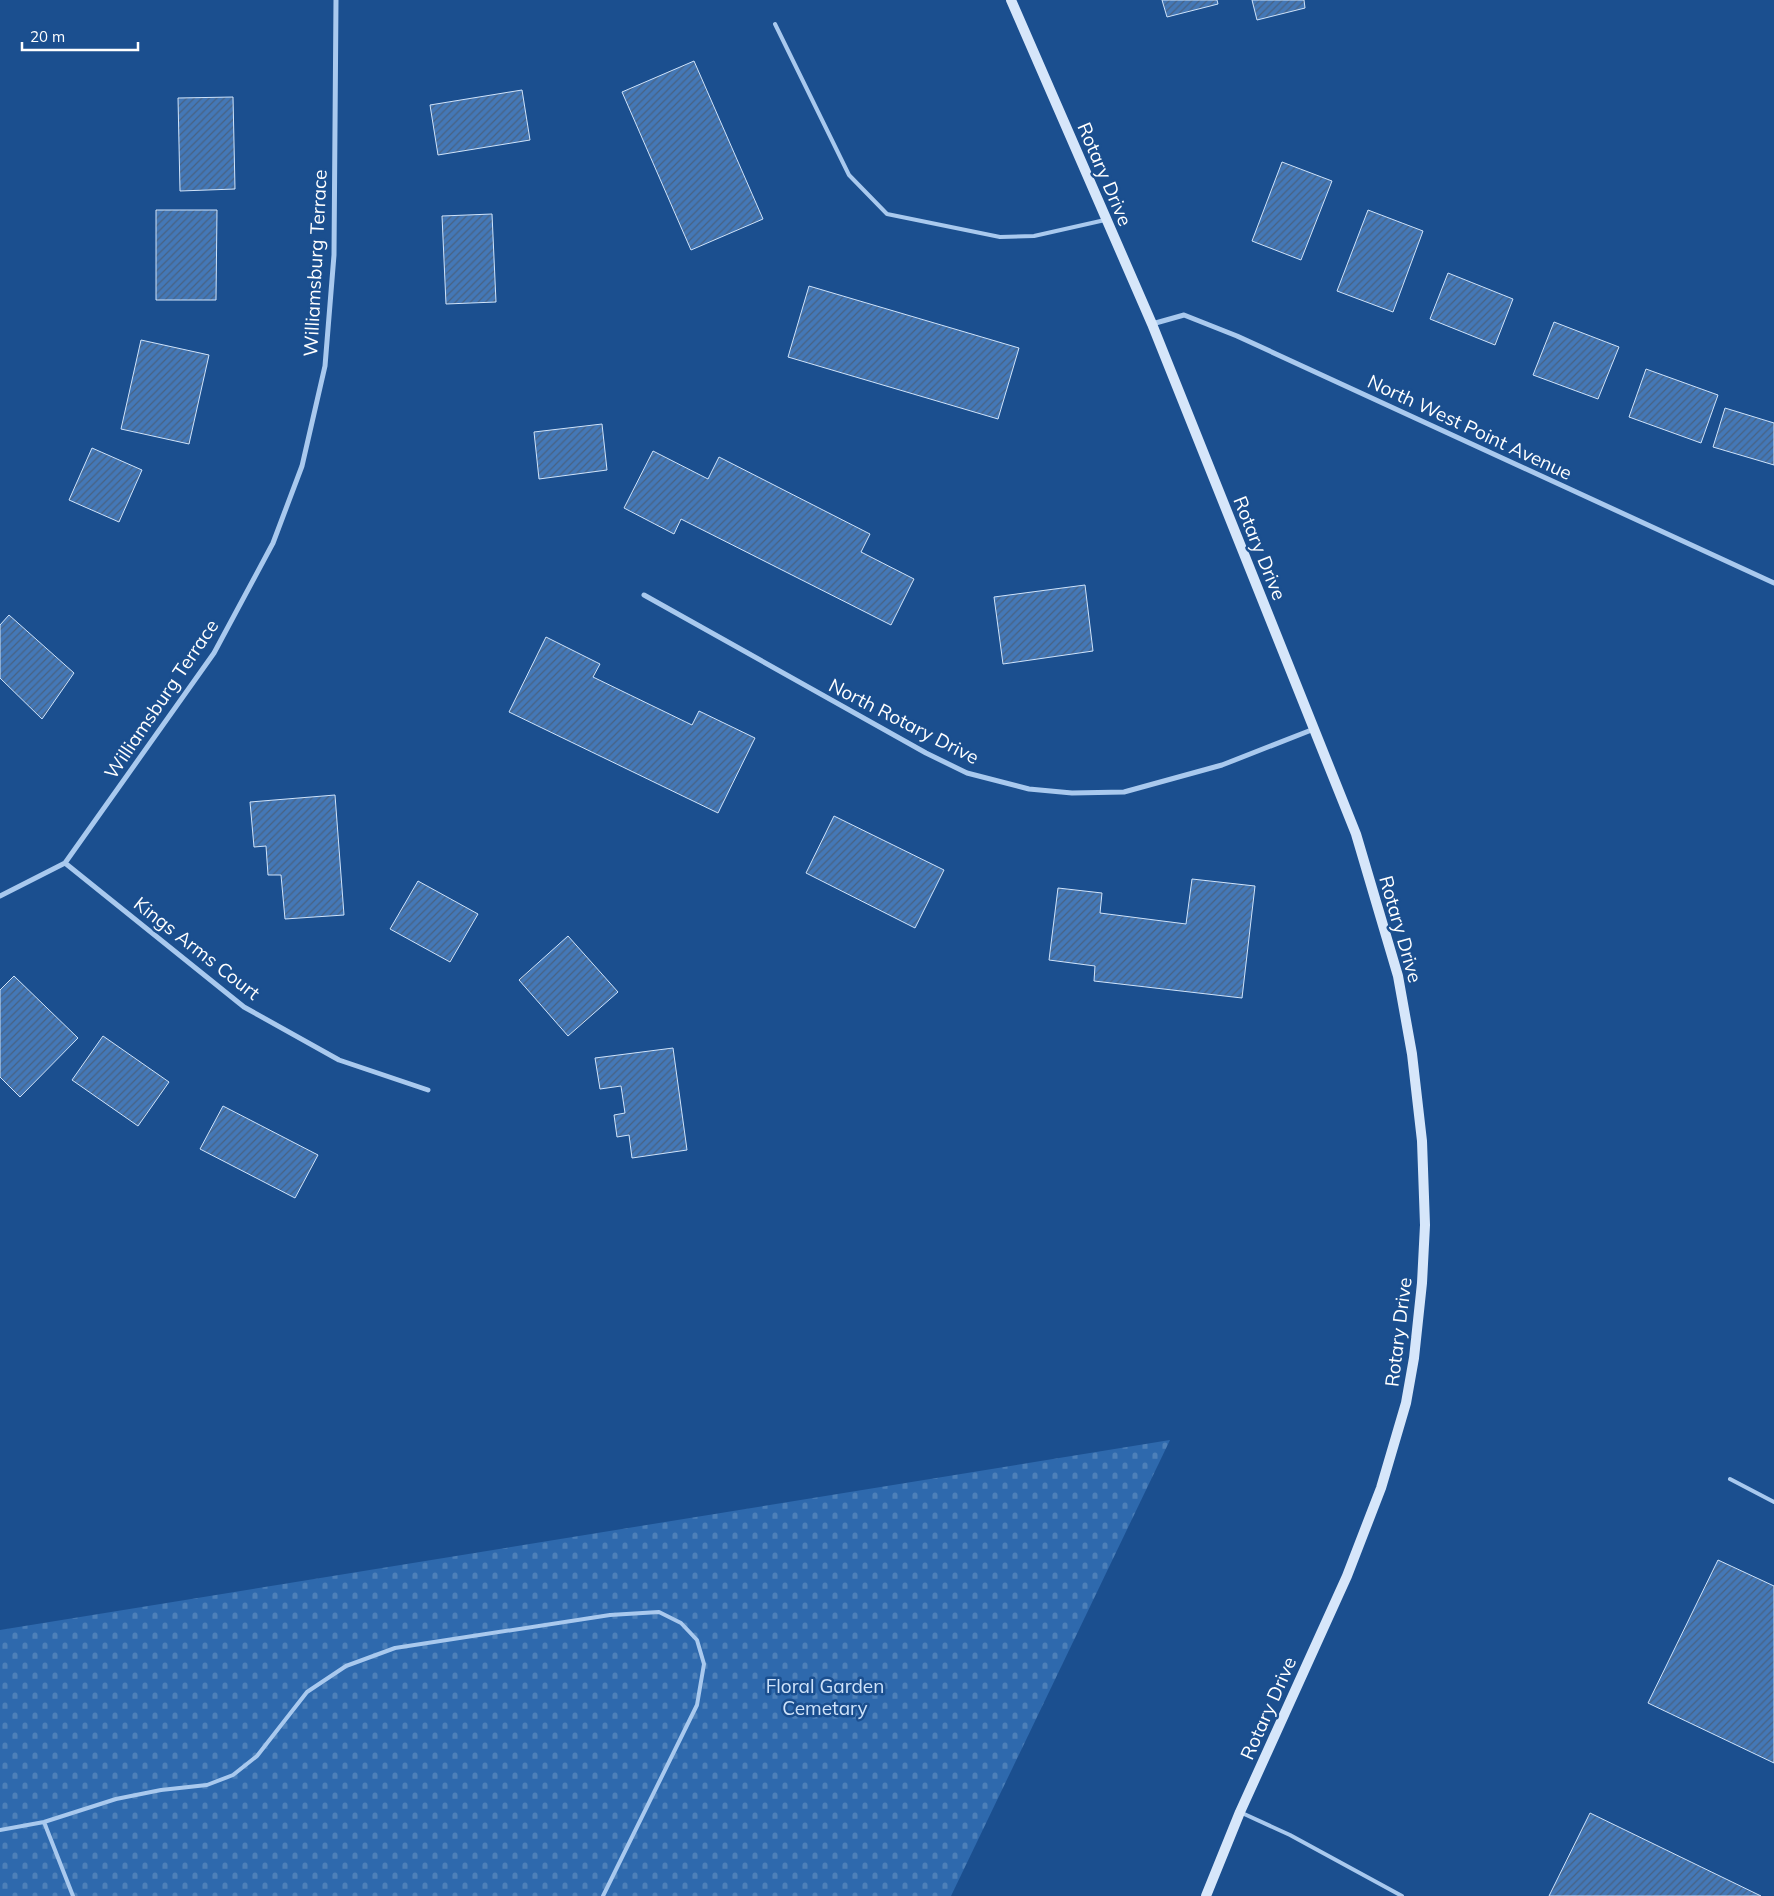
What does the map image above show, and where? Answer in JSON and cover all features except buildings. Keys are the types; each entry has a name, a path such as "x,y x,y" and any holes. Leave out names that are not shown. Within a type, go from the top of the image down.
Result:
{"street":[{"name":"Williamsburg Terrace","path":"0,896 65,863 214,653 273,542 302,466 325,366 334,255 336,0"},
{"name":"Rotary Drive","path":"1011,0 1152,324 1356,834 1398,976 1412,1054 1422,1141 1425,1225 1422,1283 1414,1358 1406,1403 1381,1488 1347,1576 1240,1812 1206,1896"},
{"name":"North West Point Avenue","path":"1152,324 1184,315 1236,336 1774,583"},
{"name":"North Rotary Drive","path":"644,595 934,757 966,773 1029,789 1072,794 1124,792 1222,766 1314,729"},
{"name":"Kings Arms Court","path":"65,863 244,1007 340,1060 428,1090"}],"lane":[{"path":"775,24 849,175 887,214 1000,237 1034,236 1106,220"},
{"path":"1730,1479 1774,1502"},
{"path":"0,1830 44,1822 116,1799 161,1790 207,1785 233,1775 257,1756 307,1692 346,1666 396,1648 610,1615 659,1612 681,1623 697,1640 704,1664 697,1705 603,1896"},
{"path":"1240,1812 1290,1835 1402,1896"},
{"path":"44,1822 73,1896"}],"green space":[{"name":"Floral Garden Cemetary","path":"1170,1440 951,1896 0,1896 0,1630"}]}
